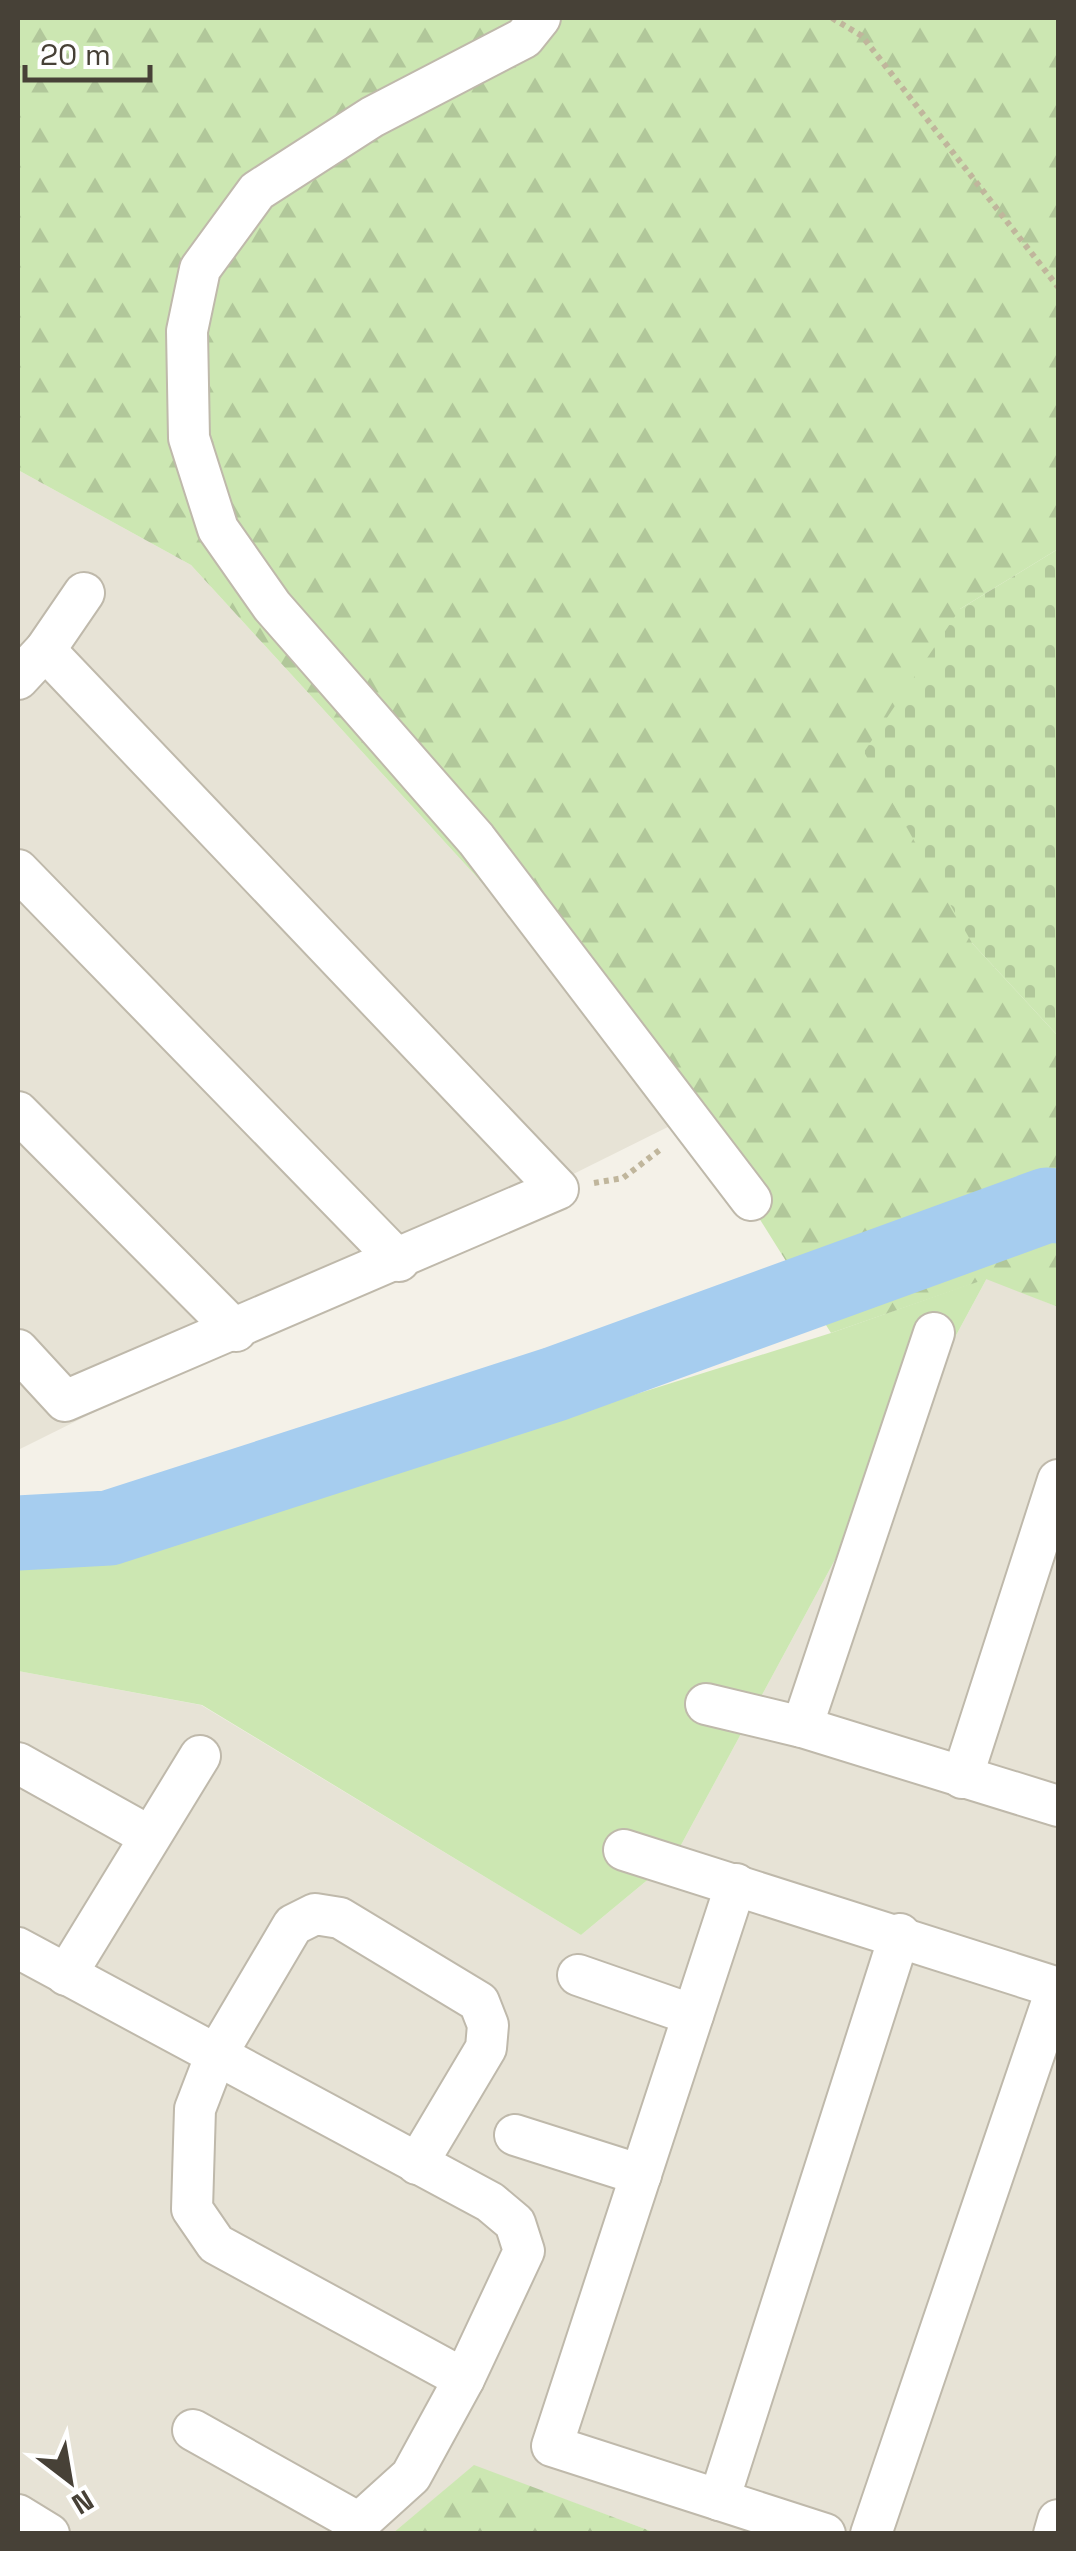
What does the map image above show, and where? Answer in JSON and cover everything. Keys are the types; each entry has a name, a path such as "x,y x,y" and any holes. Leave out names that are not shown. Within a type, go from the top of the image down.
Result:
{"street":[{"path":"540,18 524,38 372,117 257,191 200,269 187,331 189,438 218,529 272,606 476,839 751,1200"},
{"path":"18,679 45,650 84,594"},
{"path":"18,1350 65,1401 399,1261 558,1189 45,650"},
{"path":"18,870 399,1261"},
{"path":"18,1112 236,1330"},
{"path":"802,1727 934,1333"},
{"path":"962,1778 1058,1480"},
{"path":"706,1704 802,1727 1058,1806"},
{"path":"66,1976 200,1756"},
{"path":"18,1763 149,1836"},
{"path":"624,1850 1058,1987 871,2534"},
{"path":"736,1884 552,2446 825,2534"},
{"path":"417,2164 486,2048 488,2025 479,2002 340,1918 316,1914 292,1925 215,2057 195,2108 192,2210 216,2244 464,2379"},
{"path":"719,2500 900,1934"},
{"path":"18,1948 490,2202 515,2223 524,2252 464,2379 411,2476 353,2528 193,2430"},
{"path":"578,1976 694,2016"},
{"path":"515,2135 641,2174"},
{"path":"18,2515 49,2534"},
{"path":"1054,2534 1058,2520"}],"path":[{"path":"832,18 862,36 1058,288"},
{"path":"558,1189 623,1178 694,1124"}],"shaded area":[{"path":"18,470 191,565 694,1114 18,1450"},
{"path":"987,1278 1058,1307 1058,2533 656,2533 474,2466 393,2533 18,2533 18,1671 201,1705 581,1935 674,1858"}],"green space":[{"path":"18,18 1058,18 1058,549 960,609 972,943 1058,1036 1058,1307 986,1279 831,1333 694,1114 191,565 18,470"},
{"path":"1058,549 1058,1036 972,943 864,752 960,609"},
{"path":"987,1278 674,1858 581,1935 202,1705 18,1671 18,1550 91,1565 831,1333"},
{"path":"474,2465 656,2533 393,2533"}],"waterway":[{"path":"18,1533 109,1528 555,1384 1047,1205 1058,1206"}]}
